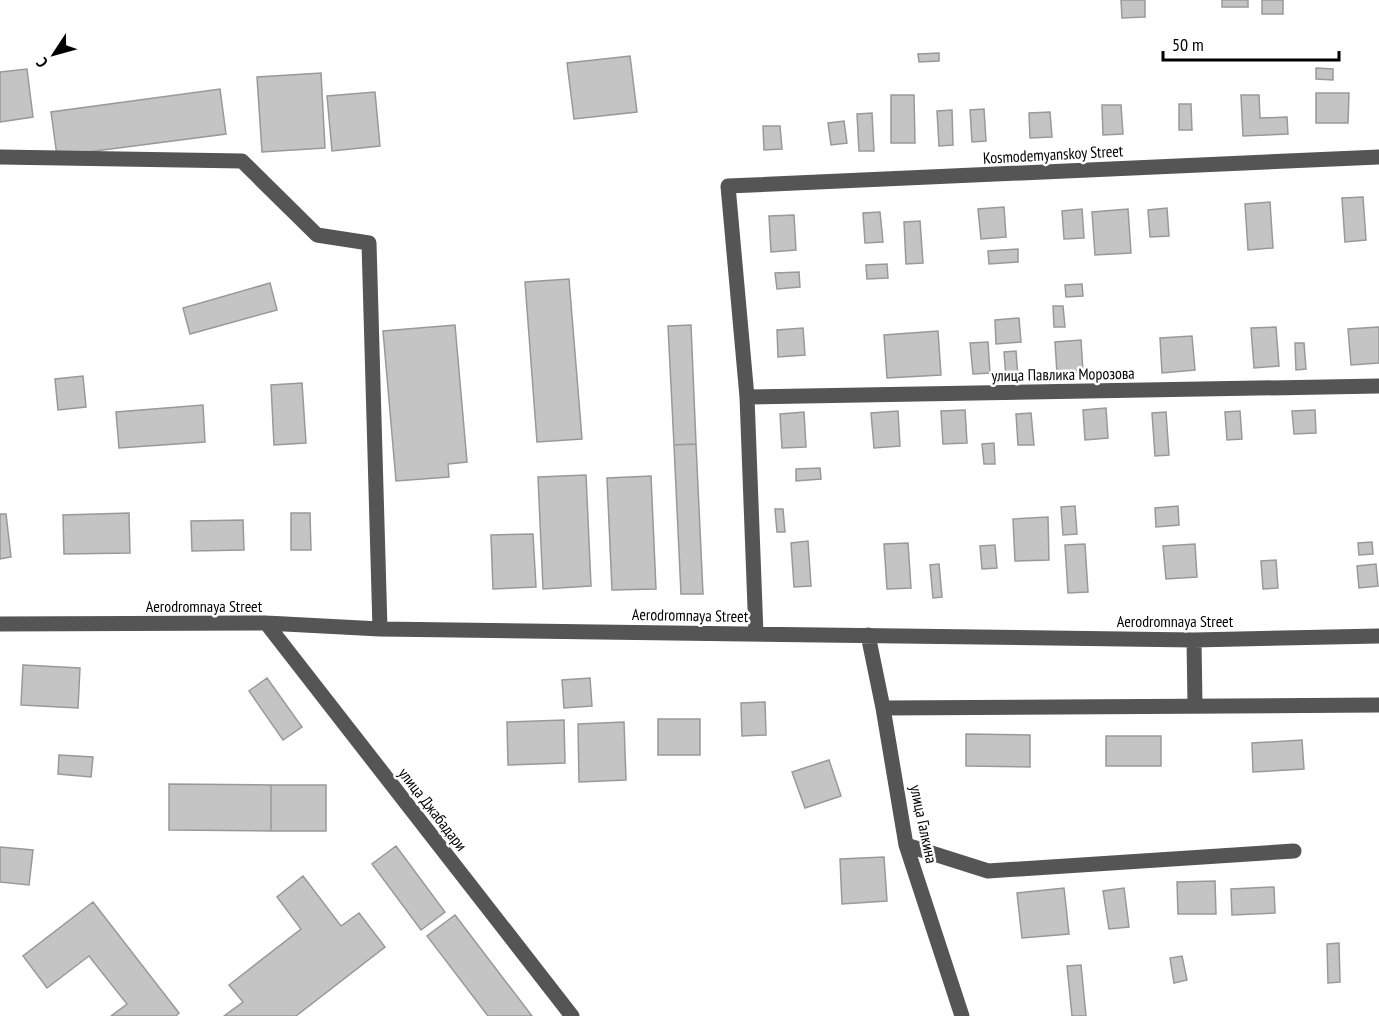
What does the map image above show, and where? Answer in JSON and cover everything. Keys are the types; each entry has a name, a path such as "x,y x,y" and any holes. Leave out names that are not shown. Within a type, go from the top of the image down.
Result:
{"street":[{"path":"0,157 242,161 317,235 369,243 380,629"},
{"name":"Kosmodemyanskoy Street","path":"747,397 728,186 1379,157"},
{"name":"улица Павлика Морозова","path":"747,397 1379,386"},
{"path":"747,397 756,634"},
{"name":"Aerodromnaya Street","path":"0,624 266,624 380,629 1194,640 1379,636"},
{"name":"улица Джабадари","path":"266,624 572,1016"},
{"name":"улица Галкина","path":"868,635 906,845 962,1016"},
{"path":"1194,640 1195,705"},
{"path":"883,708 1379,705"},
{"path":"906,845 988,871 1294,851"}],"building":[{"path":"1121,0 1145,0 1145,17 1122,18"},
{"path":"1222,0 1248,0 1248,7 1222,7"},
{"path":"1262,0 1283,0 1283,14 1262,14"},
{"path":"939,53 939,61 919,62 918,54"},
{"path":"630,56 637,112 574,119 567,63"},
{"path":"1316,68 1333,69 1333,80 1316,79"},
{"path":"27,69 33,117 0,122 0,72"},
{"path":"321,73 325,148 262,152 257,77"},
{"path":"220,89 226,134 57,156 51,112"},
{"path":"375,92 380,146 332,151 327,96"},
{"path":"1316,93 1349,93 1348,123 1316,123"},
{"path":"891,95 914,95 915,143 891,143"},
{"path":"1241,95 1259,95 1260,118 1287,117 1288,134 1243,136"},
{"path":"1179,104 1191,104 1192,130 1179,130"},
{"path":"1102,105 1121,105 1123,134 1103,135"},
{"path":"984,109 986,141 972,142 970,110"},
{"path":"952,110 953,145 939,146 937,111"},
{"path":"1050,112 1052,137 1030,138 1029,113"},
{"path":"872,113 874,151 859,151 857,114"},
{"path":"844,121 847,143 831,145 828,123"},
{"path":"763,126 780,126 782,149 764,150"},
{"path":"1363,197 1366,240 1345,242 1342,198"},
{"path":"1270,202 1273,248 1248,250 1245,204"},
{"path":"1004,207 1006,237 981,239 978,209"},
{"path":"1167,208 1169,236 1150,237 1148,210"},
{"path":"1082,209 1084,238 1064,239 1062,211"},
{"path":"1128,209 1131,253 1095,255 1092,212"},
{"path":"880,212 883,242 865,243 863,213"},
{"path":"794,215 796,250 771,252 769,216"},
{"path":"920,221 923,263 906,264 904,222"},
{"path":"1018,249 1018,262 989,264 988,251"},
{"path":"887,264 888,278 867,279 866,265"},
{"path":"799,272 800,287 777,289 775,273"},
{"path":"569,279 582,439 537,442 525,282"},
{"path":"270,283 277,310 190,334 183,308"},
{"path":"1082,284 1083,296 1066,297 1065,285"},
{"path":"1053,306 1063,306 1065,327 1054,327"},
{"path":"1019,318 1021,342 996,344 995,320"},
{"path":"455,325 467,462 448,464 449,477 396,481 383,331"},
{"path":"691,325 696,444 674,445 668,326"},
{"path":"1276,327 1279,366 1254,368 1251,328"},
{"path":"1379,327 1379,363 1351,365 1348,329"},
{"path":"803,328 805,355 778,357 777,330"},
{"path":"938,331 941,375 887,378 884,335"},
{"path":"1192,336 1195,370 1162,373 1160,338"},
{"path":"1081,340 1083,372 1057,374 1055,342"},
{"path":"988,342 990,373 973,374 970,343"},
{"path":"1295,343 1304,343 1306,369 1296,370"},
{"path":"1016,351 1018,377 1006,378 1004,352"},
{"path":"83,376 86,407 58,410 55,379"},
{"path":"302,383 306,443 274,445 271,385"},
{"path":"203,405 205,442 119,448 116,412"},
{"path":"1106,408 1108,438 1085,440 1083,410"},
{"path":"965,410 967,443 943,444 941,411"},
{"path":"1315,410 1316,433 1294,434 1292,411"},
{"path":"898,411 900,446 874,448 871,413"},
{"path":"1240,411 1242,439 1227,440 1225,412"},
{"path":"804,412 806,447 782,448 780,414"},
{"path":"1166,412 1169,455 1155,456 1152,413"},
{"path":"1031,413 1034,445 1018,445 1016,414"},
{"path":"994,443 995,464 984,464 982,444"},
{"path":"696,444 703,594 681,594 674,445"},
{"path":"820,468 821,479 796,481 796,469"},
{"path":"586,475 591,586 543,589 538,477"},
{"path":"651,476 656,589 612,590 607,478"},
{"path":"1075,506 1077,534 1063,535 1061,507"},
{"path":"1178,506 1179,525 1156,527 1155,508"},
{"path":"775,509 783,509 785,532 777,532"},
{"path":"129,513 130,553 64,554 63,515"},
{"path":"291,513 310,513 311,550 291,550"},
{"path":"0,514 6,514 11,557 0,559"},
{"path":"1048,517 1049,560 1015,561 1013,519"},
{"path":"243,520 244,550 192,551 191,521"},
{"path":"533,534 536,587 493,589 491,535"},
{"path":"808,541 811,586 794,587 791,543"},
{"path":"1372,542 1373,554 1359,555 1358,543"},
{"path":"908,543 911,588 887,589 884,544"},
{"path":"1085,544 1088,592 1068,593 1065,545"},
{"path":"1195,544 1197,577 1166,579 1163,546"},
{"path":"995,545 997,568 982,569 980,546"},
{"path":"1276,560 1278,588 1263,589 1261,561"},
{"path":"939,564 942,597 933,598 930,565"},
{"path":"1376,564 1378,586 1359,588 1357,566"},
{"path":"23,665 80,668 78,708 21,705"},
{"path":"267,678 302,727 283,740 249,691"},
{"path":"590,678 592,706 564,708 562,680"},
{"path":"765,702 766,735 742,736 741,703"},
{"path":"658,719 700,719 700,755 658,755"},
{"path":"564,720 565,763 508,765 507,722"},
{"path":"624,722 626,780 579,782 578,724"},
{"path":"966,734 1030,735 1030,767 966,766"},
{"path":"1106,736 1161,736 1161,766 1106,766"},
{"path":"1302,740 1304,769 1253,772 1252,743"},
{"path":"59,755 93,757 91,777 58,774"},
{"path":"829,760 841,796 805,808 792,772"},
{"path":"169,784 271,785 271,831 169,830"},
{"path":"271,785 326,785 326,831 271,831"},
{"path":"396,846 445,912 421,930 372,864"},
{"path":"0,847 33,850 29,885 0,882"},
{"path":"884,857 887,901 842,904 840,859"},
{"path":"303,876 341,926 359,913 385,947 296,1016 224,1016 243,1002 229,985 301,929 277,897"},
{"path":"1215,881 1216,914 1178,914 1177,882"},
{"path":"1274,887 1275,913 1232,915 1231,889"},
{"path":"1064,888 1069,934 1022,938 1017,893"},
{"path":"1124,888 1129,927 1109,929 1103,891"},
{"path":"93,902 179,1013 176,1016 111,1016 127,1004 89,956 47,988 23,956"},
{"path":"455,915 532,1016 488,1016 427,936"},
{"path":"1339,943 1340,982 1328,983 1327,944"},
{"path":"1182,956 1187,980 1174,983 1170,958"},
{"path":"1081,965 1086,1016 1072,1016 1067,966"}]}
